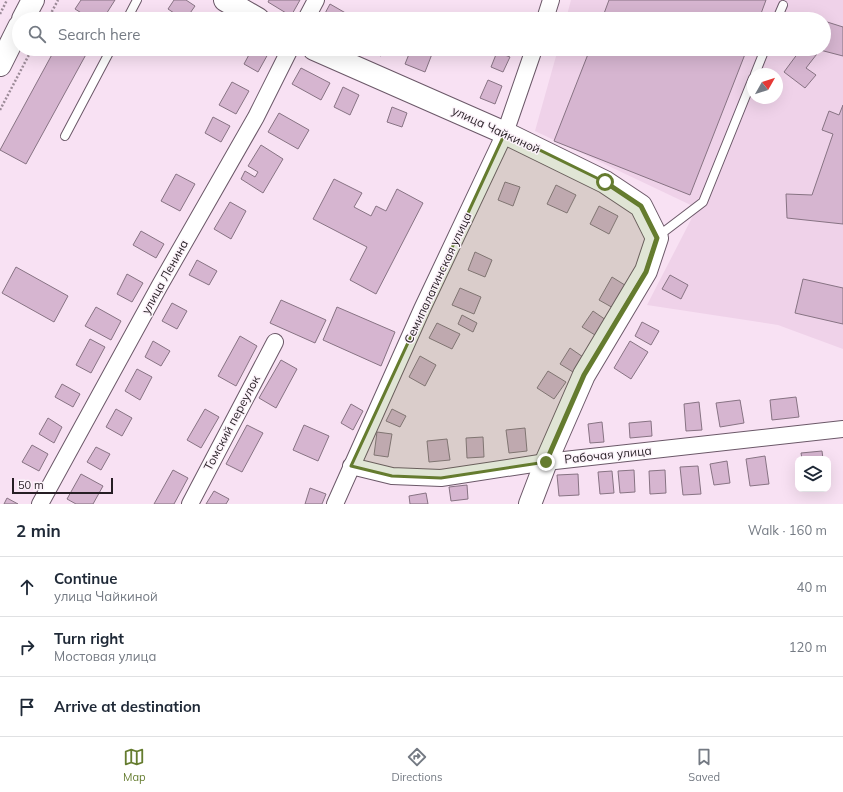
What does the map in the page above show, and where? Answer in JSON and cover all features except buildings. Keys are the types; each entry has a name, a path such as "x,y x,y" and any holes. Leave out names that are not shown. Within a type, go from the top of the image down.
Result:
{"street":[{"path":"27,12 33,0"},
{"path":"225,0 246,12"},
{"path":"310,12 316,0"},
{"path":"547,12 551,0"},
{"path":"0,66 12,41"},
{"name":"улица Ленина","path":"40,504 156,292 256,117 286,56"},
{"name":"улица Чайкиной","path":"330,56 505,133 605,182 641,206 657,238"},
{"name":"Семипалатинская улица","path":"336,504 351,466 505,133 532,56"},
{"path":"530,504 546,462 584,375 646,272 657,238"},
{"name":"Томский переулок","path":"190,504 275,342"},
{"name":"Рабочая улица","path":"351,466 392,476 441,478 546,462 843,429"}],"lane":[{"path":"131,12 137,0"},
{"path":"780,12 783,6"},
{"path":"65,136 107,56"},
{"path":"757,68 762,56"},
{"path":"657,238 703,202 747,93"}],"path":[{"path":"0,14 7,0"},
{"path":"52,12 58,0"},
{"path":"0,110 28,56"}],"highlighted area":[{"path":"505,133 605,182 641,206 657,238 646,271 584,375 546,462 441,478 392,476 351,466"}],"shaded area":[{"path":"571,0 843,0 843,349 778,325 647,305 697,208 535,131 556,56 831,56 831,12 568,12"}],"route":[{"path":"546,462 584,375 646,272 657,238 641,206 605,182"}]}
